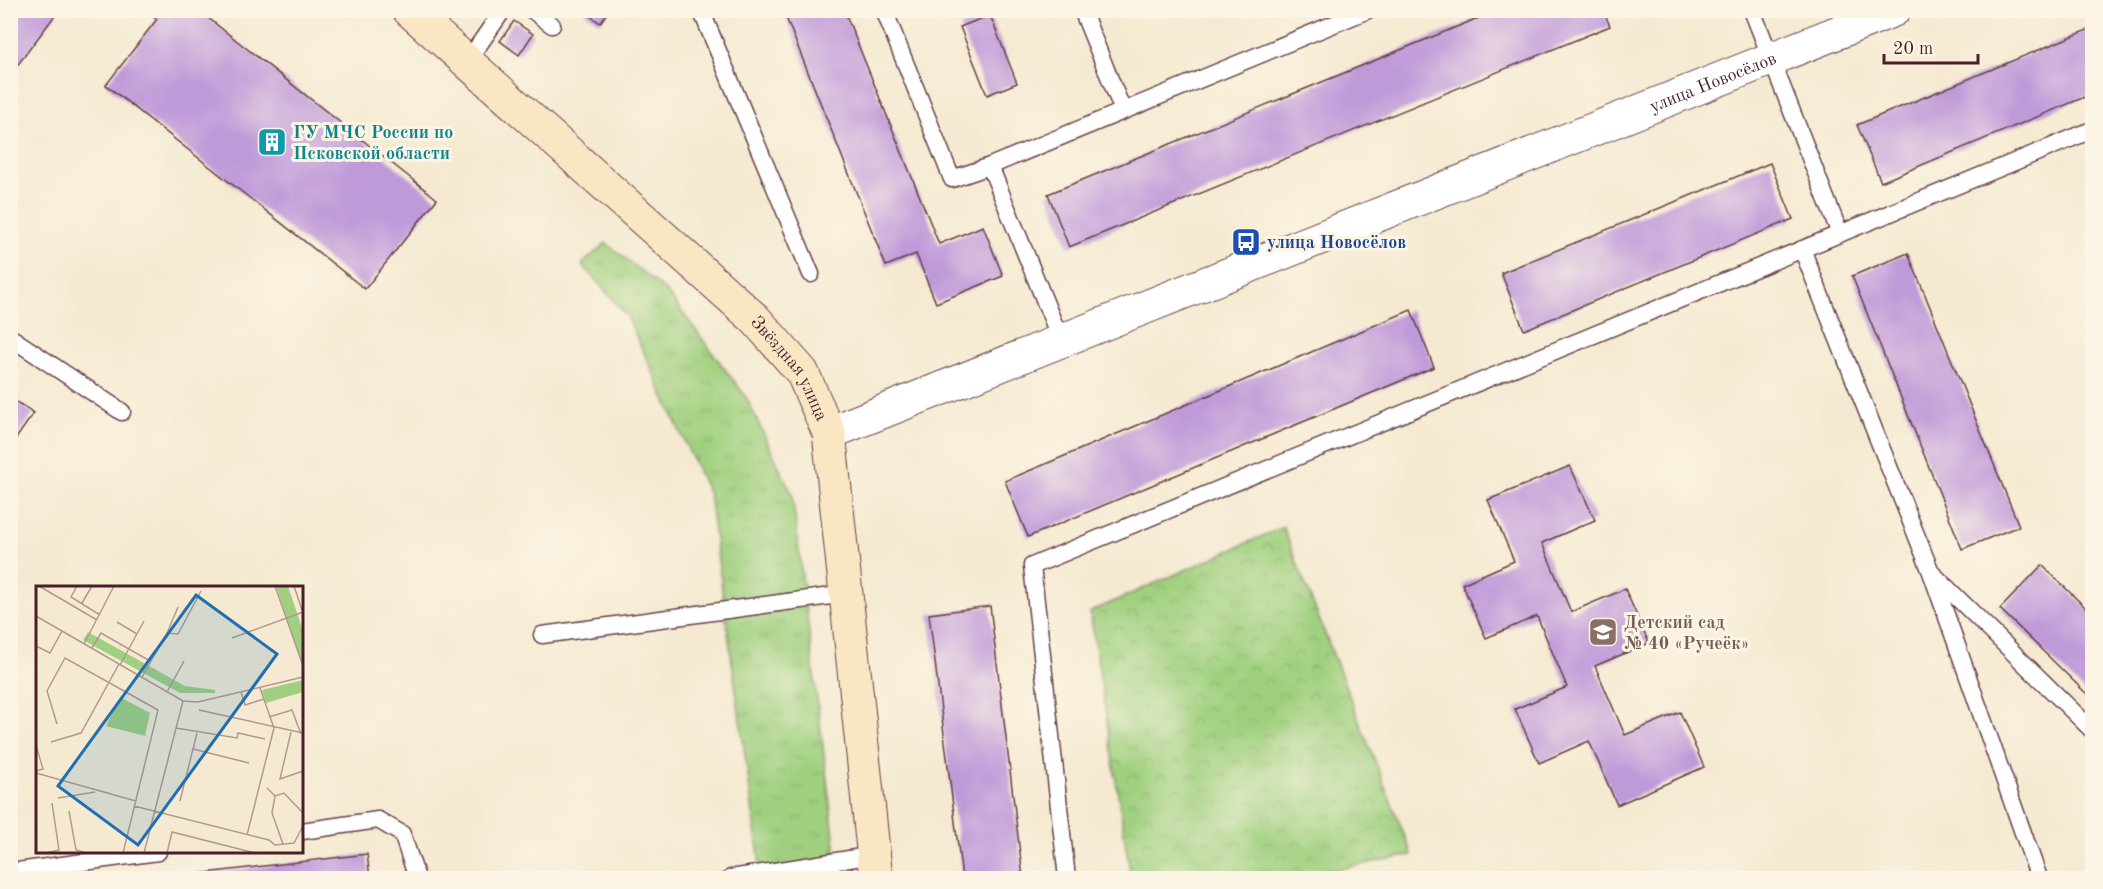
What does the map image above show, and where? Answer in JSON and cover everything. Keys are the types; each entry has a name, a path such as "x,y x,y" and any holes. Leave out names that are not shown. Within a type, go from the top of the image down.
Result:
{"street":[{"name":"Звёздная улица","path":"409,10 755,319 802,372 829,433 875,867"},
{"name":"улица Новосёлов","path":"829,433 1894,10"}],"lane":[{"path":"467,62 503,10"},
{"path":"532,10 552,25"},
{"path":"701,10 811,274"},
{"path":"884,10 952,179 1368,10"},
{"path":"1082,10 1123,111"},
{"path":"1752,10 1840,234"},
{"path":"1067,879 1032,566 2092,130"},
{"path":"990,165 1061,341"},
{"path":"1802,249 1931,572 2039,879"},
{"path":"10,337 122,412"},
{"path":"1931,572 2092,730"},
{"path":"542,635 846,594"},
{"path":"303,831 378,820 402,834 417,879"},
{"path":"10,872 151,853"},
{"path":"730,879 875,867"}],"green space":[{"path":"606,243 667,292 746,397 792,494 839,878 762,878 709,495 627,316 582,264"},
{"path":"1283,527 1412,855 1289,878 1131,878 1090,612"}],"building":[{"path":"10,10 59,10 10,75"},
{"name":"ГУ МЧС России по Псковской области","path":"147,10 198,10 437,199 365,289 106,85 157,19"},
{"path":"582,10 609,10 600,23"},
{"path":"783,10 844,10 939,244 983,226 1003,276 936,303 916,254 886,266"},
{"path":"1498,10 1603,10 1610,26 1069,247 1048,194"},
{"path":"990,15 1017,83 987,95 960,27"},
{"path":"514,21 533,34 519,55 500,41"},
{"path":"2092,28 2092,94 1881,182 1857,125"},
{"path":"1770,163 1793,219 1524,330 1501,273"},
{"path":"1908,253 2019,526 1962,549 1852,276"},
{"path":"1411,310 1434,367 1028,537 1005,481"},
{"path":"10,398 34,413 10,447"},
{"path":"1570,466 1595,520 1542,543 1571,612 1625,589 1649,643 1595,666 1625,735 1680,712 1704,767 1617,805 1589,741 1539,763 1515,709 1567,687 1537,616 1486,638 1462,584 1514,561 1488,500"},
{"path":"2042,565 2092,614 2092,699 2000,609"},
{"path":"990,606 1023,878 962,878 929,614"},
{"path":"367,854 370,878 171,877"}],"place":[{"name":"ГУ МЧС России по Псковской области","path":"272,142"},
{"name":"улица Новосёлов","path":"1246,242"},
{"name":"Детский сад № 40 «Ручеёк»","path":"1603,632"}]}
